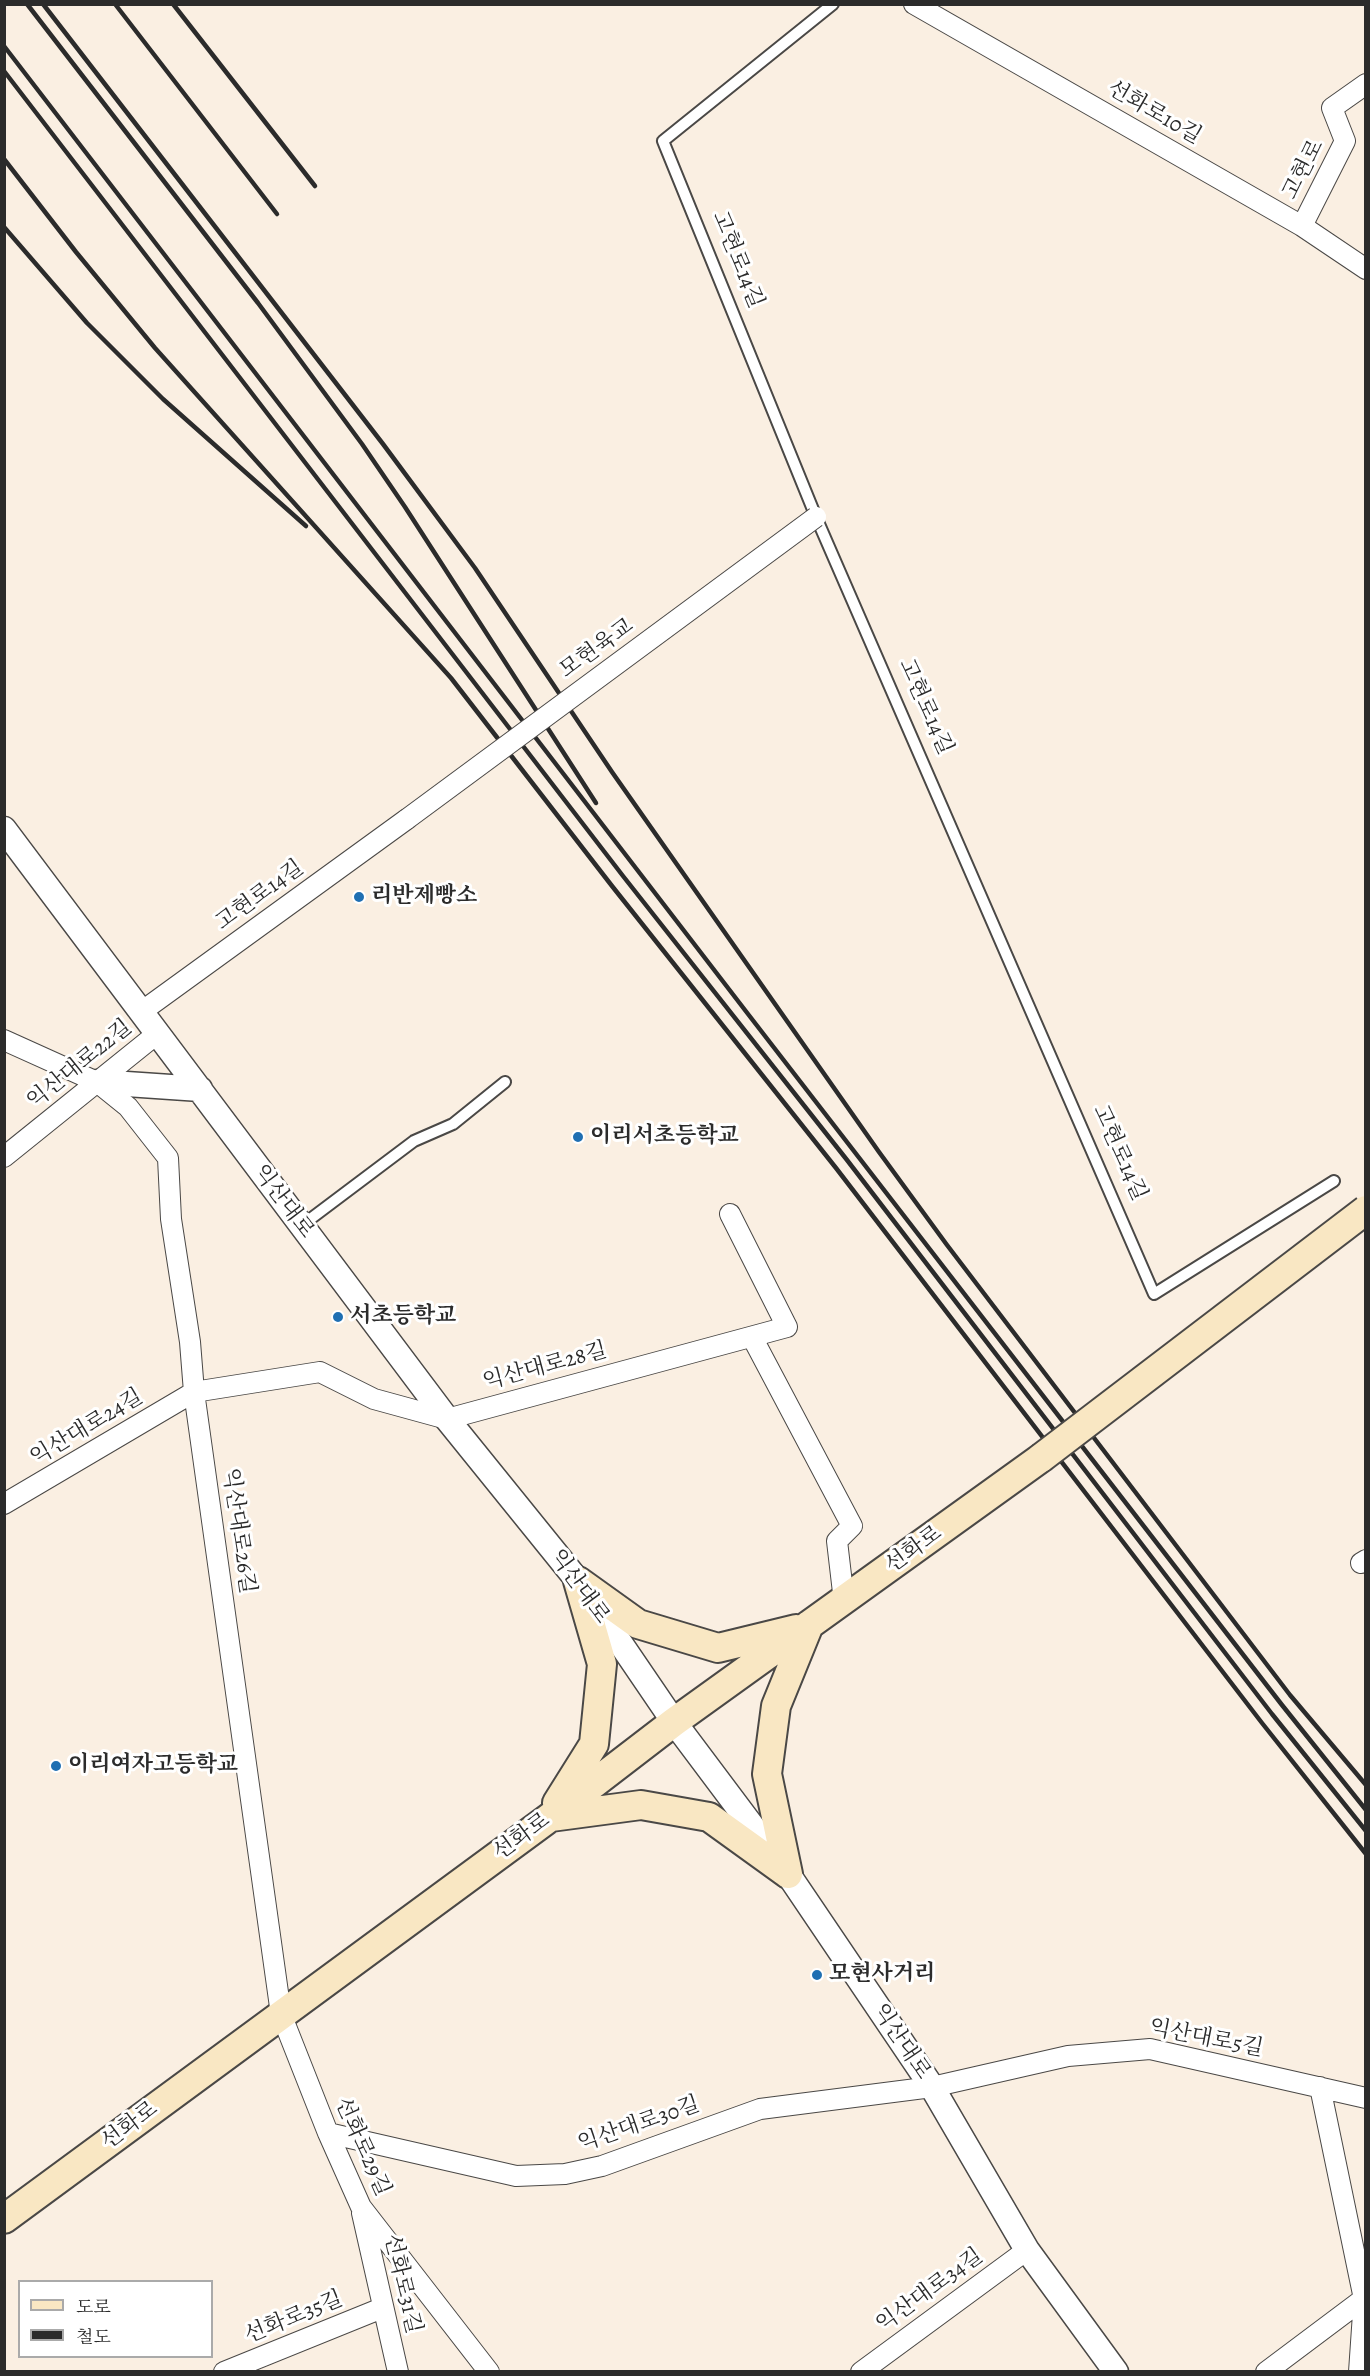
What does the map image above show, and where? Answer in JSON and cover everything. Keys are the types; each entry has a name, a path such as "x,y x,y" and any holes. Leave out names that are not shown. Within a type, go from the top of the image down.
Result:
{"main road":[{"name":"선화로","path":"4,2219 549,1818 674,1722 1041,1458 1365,1210"},
{"path":"578,1581 638,1624 718,1648 809,1625"},
{"path":"549,1818 594,1744 602,1664 578,1581"},
{"path":"788,1874 767,1774 776,1706 809,1625"},
{"path":"549,1818 641,1805 708,1817 788,1874"}],"street":[{"name":"선화로10길","path":"914,4 1302,226 1365,269"},
{"name":"고현로","path":"1302,226 1345,141 1332,108 1365,84"},
{"name":"모현육교","path":"407,819 816,517"},
{"name":"고현로14길","path":"141,1012 407,819"},
{"name":"익산대로","path":"4,829 447,1419 578,1581 674,1722 788,1874 932,2088 1026,2250 1116,2372"},
{"name":"익산대로22길","path":"4,1156 158,1033"},
{"name":"익산대로26길","path":"4,1040 98,1082 128,1107 168,1158 171,1219 190,1342 194,1392 281,2014"},
{"path":"98,1082 200,1089"},
{"name":"익산대로28길","path":"447,1419 787,1327 730,1214"},
{"path":"752,1337 852,1526 837,1541 844,1600"},
{"path":"194,1392 320,1372 374,1399 447,1419"},
{"name":"익산대로24길","path":"4,1504 194,1392"},
{"name":"선화로29길","path":"281,2014 328,2133 361,2207 489,2372"},
{"name":"익산대로5길","path":"932,2088 1068,2055 1150,2049 1365,2098"},
{"path":"1320,2086 1364,2298 1359,2372"},
{"name":"익산대로30길","path":"328,2133 516,2176 565,2174 602,2166 760,2109 932,2088"},
{"name":"선화로31길","path":"361,2207 398,2372"},
{"name":"익산대로34길","path":"861,2372 1026,2250"},
{"path":"1266,2372 1364,2298"},
{"name":"선화로35길","path":"224,2372 382,2308"}],"lane":[{"name":"고현로14길","path":"833,4 663,141 816,517 1154,1294 1334,1181"},
{"path":"301,1226 414,1141 453,1124 505,1082"}],"railway":[{"path":"27,4 258,303 362,444 596,803"},
{"path":"43,4 383,444 475,568 612,772 947,1245 1290,1695 1366,1785"},
{"path":"115,4 277,214"},
{"path":"173,4 315,186"},
{"path":"4,46 748,1014 1282,1705 1366,1810"},
{"path":"4,71 623,876 847,1160 1272,1714 1366,1831"},
{"path":"4,159 155,348 451,678 612,886 836,1168 1262,1723 1366,1854"},
{"path":"4,227 87,323 163,399 306,526"}],"place":[{"name":"리반제빵소","path":"359,897"},
{"name":"이리서초등학교","path":"578,1137"},
{"name":"서초등학교","path":"338,1317"},
{"name":"이리여자고등학교","path":"56,1766"},
{"name":"모현사거리","path":"817,1975"}]}
